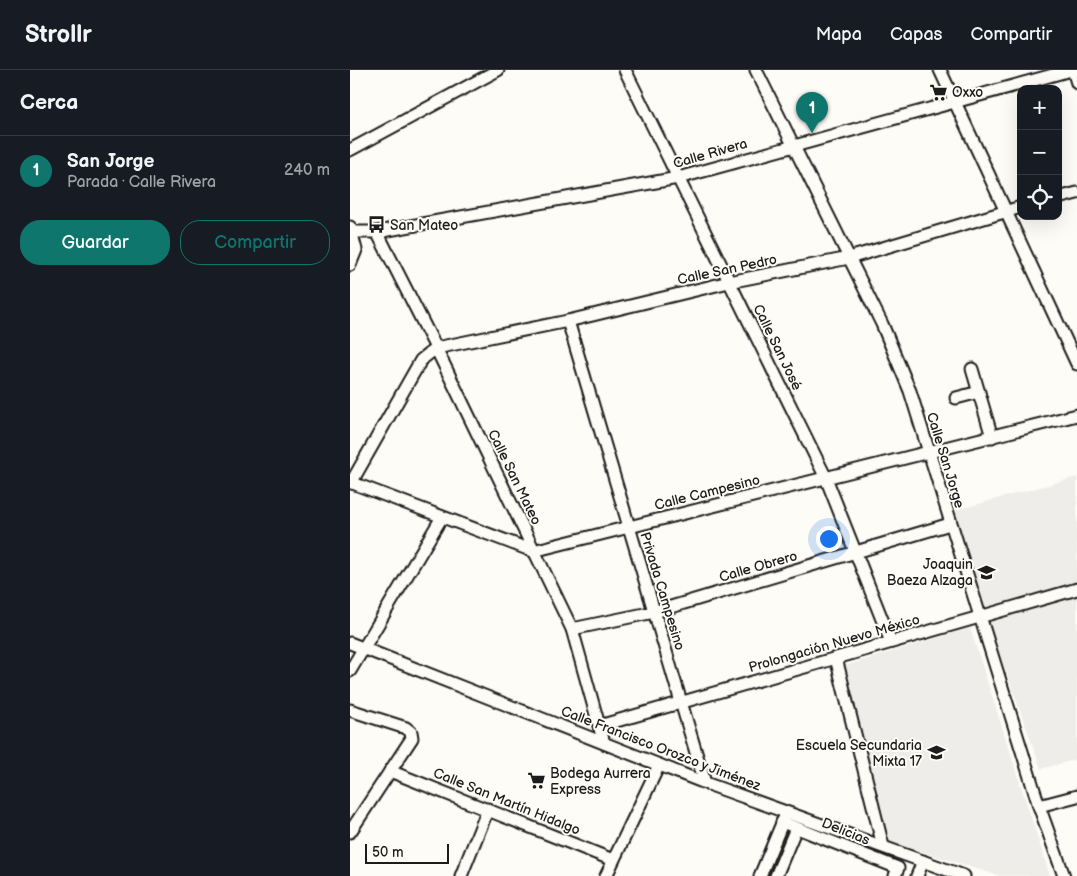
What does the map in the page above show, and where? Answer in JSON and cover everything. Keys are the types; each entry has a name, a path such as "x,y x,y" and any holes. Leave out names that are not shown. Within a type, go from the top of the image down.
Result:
{"street":[{"path":"350,150 498,70"},
{"name":"Calle San José","path":"625,70 826,478 854,553 891,642"},
{"name":"Calle San Jorge","path":"756,70 882,324 910,391 1039,806 1064,876"},
{"path":"940,70 1077,364"},
{"path":"1072,70 1077,83"},
{"name":"Calle Rivera","path":"350,230 377,232 678,178 1072,70"},
{"path":"1062,197 1077,193"},
{"name":"Calle San Pedro","path":"436,348 568,321 729,282 849,258 1017,208"},
{"path":"350,230 356,250 350,265"},
{"name":"Calle San Mateo","path":"377,232 436,348 572,629 604,743"},
{"name":"Privada Campesino","path":"568,321 705,783"},
{"path":"436,348 421,360 351,483 533,551"},
{"path":"972,370 992,437"},
{"path":"956,398 979,392"},
{"name":"Calle Campesino","path":"533,551 1077,415"},
{"path":"350,671 442,517"},
{"name":"Calle Obrero","path":"572,629 654,612 950,524"},
{"name":"Prolongación Nuevo México","path":"600,726 1077,589"},
{"name":"Calle Francisco Orozco y Jiménez","path":"350,643 705,783 784,817 883,846 964,876"},
{"path":"836,658 883,846"},
{"path":"350,710 406,728 411,732 412,738 350,832"},
{"path":"606,876 659,765"},
{"name":"Calle San Martín Hidalgo","path":"390,771 613,860"},
{"path":"1039,806 1077,796"},
{"path":"461,876 488,809"},
{"path":"760,876 784,817"},
{"name":"Delicias","path":"784,817 796,828 896,872"},
{"path":"776,876 796,828"},
{"path":"917,876 923,860"}],"shaded area":[{"path":"1077,477 1077,583 985,608 953,511"},
{"path":"1077,596 1077,759 1041,769 988,621"},
{"name":"Escuela Secundaria Mixta 17","path":"970,628 1050,876 1000,876 881,839 841,667"}],"place":[{"name":"Oxxo","path":"938,92"},
{"name":"San Jorge","path":"812,133"},
{"name":"San Mateo","path":"376,225"},
{"name":"Joaquin Baeza Alzaga","path":"987,572"},
{"name":"Escuela Secundaria Mixta 17","path":"936,753"},
{"name":"Bodega Aurrera Express","path":"536,781"}]}
